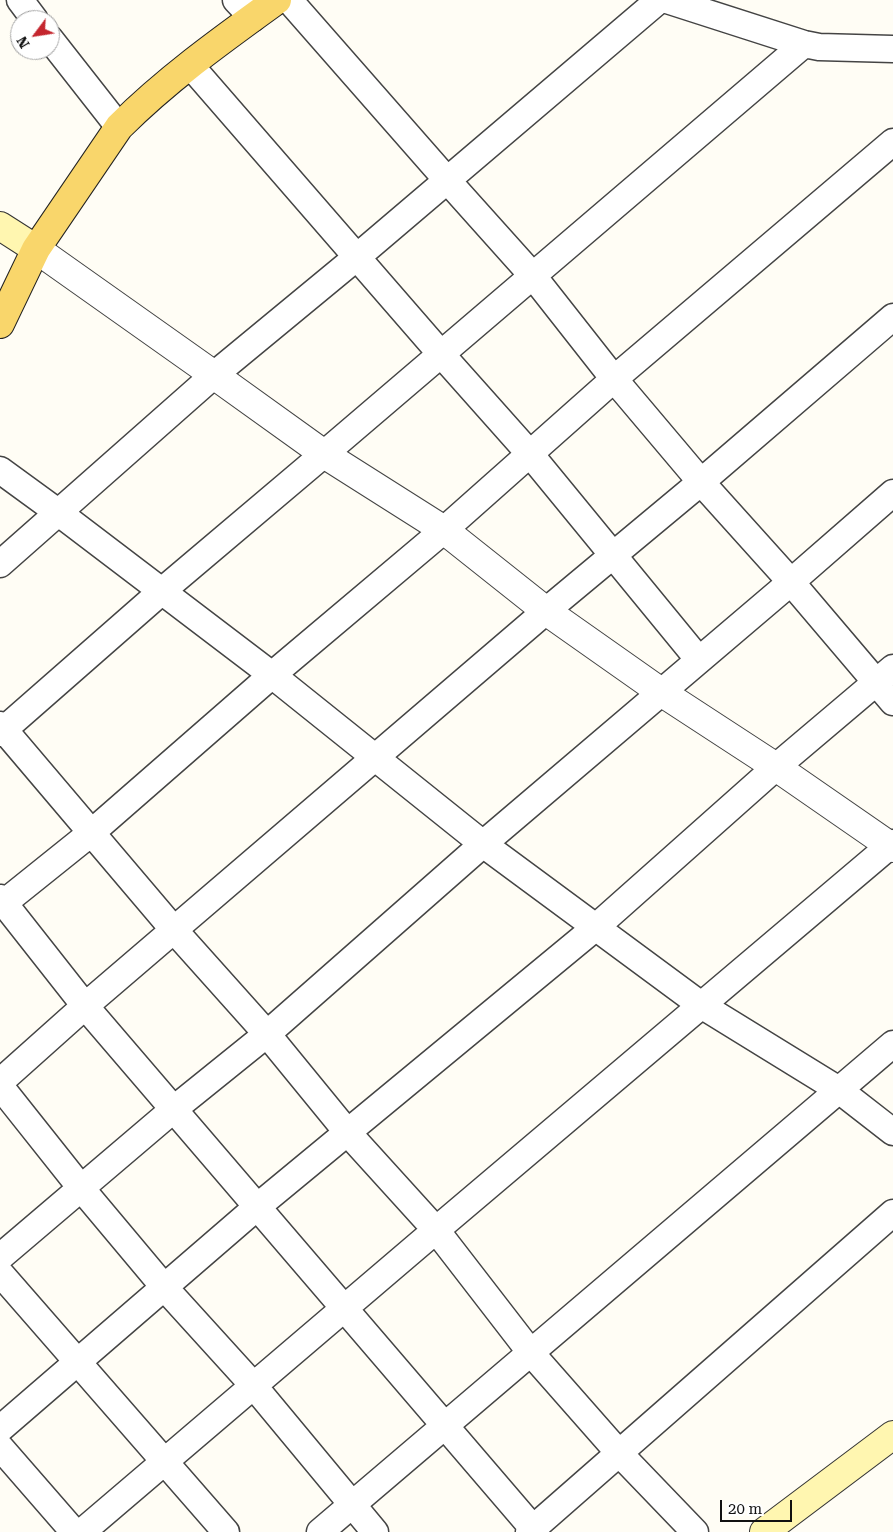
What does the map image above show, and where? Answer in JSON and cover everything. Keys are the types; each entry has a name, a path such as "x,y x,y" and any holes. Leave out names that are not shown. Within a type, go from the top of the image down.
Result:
{"main road":[{"path":"0,324 36,249 119,127 136,110 190,65 244,9 277,0"},
{"path":"0,226 36,249"},
{"path":"764,1532 893,1435"}],"street":[{"path":"289,0 533,276 614,379 701,482 791,582 884,676 893,702"},
{"path":"0,564 214,375 357,257 659,0"},
{"path":"667,0 804,44 819,47 893,49"},
{"path":"695,1532 619,1453 531,1353 436,1230 348,1133 267,1034 174,930 1,730 804,44"},
{"path":"60,52 119,127"},
{"path":"190,65 440,354 530,454 699,660"},
{"path":"893,142 614,379 444,530 272,675 91,833 1,902 86,1006 445,1425 533,1531 619,1453 893,1213"},
{"path":"36,249 324,454 444,530 546,611 661,692 892,846 701,1005 82,1532"},
{"path":"375,1532 253,1386 164,1287 81,1188 0,1084 174,930 893,317"},
{"path":"0,470 59,512 272,675 484,844 701,1005 839,1090 893,1132"},
{"path":"0,1257 174,1109 267,1034 484,844 893,493"},
{"path":"0,1429 257,1207 596,927 776,767 884,676"},
{"path":"320,1532 893,1044"},
{"path":"0,1273 226,1532"},
{"path":"0,1447 74,1532"}]}
